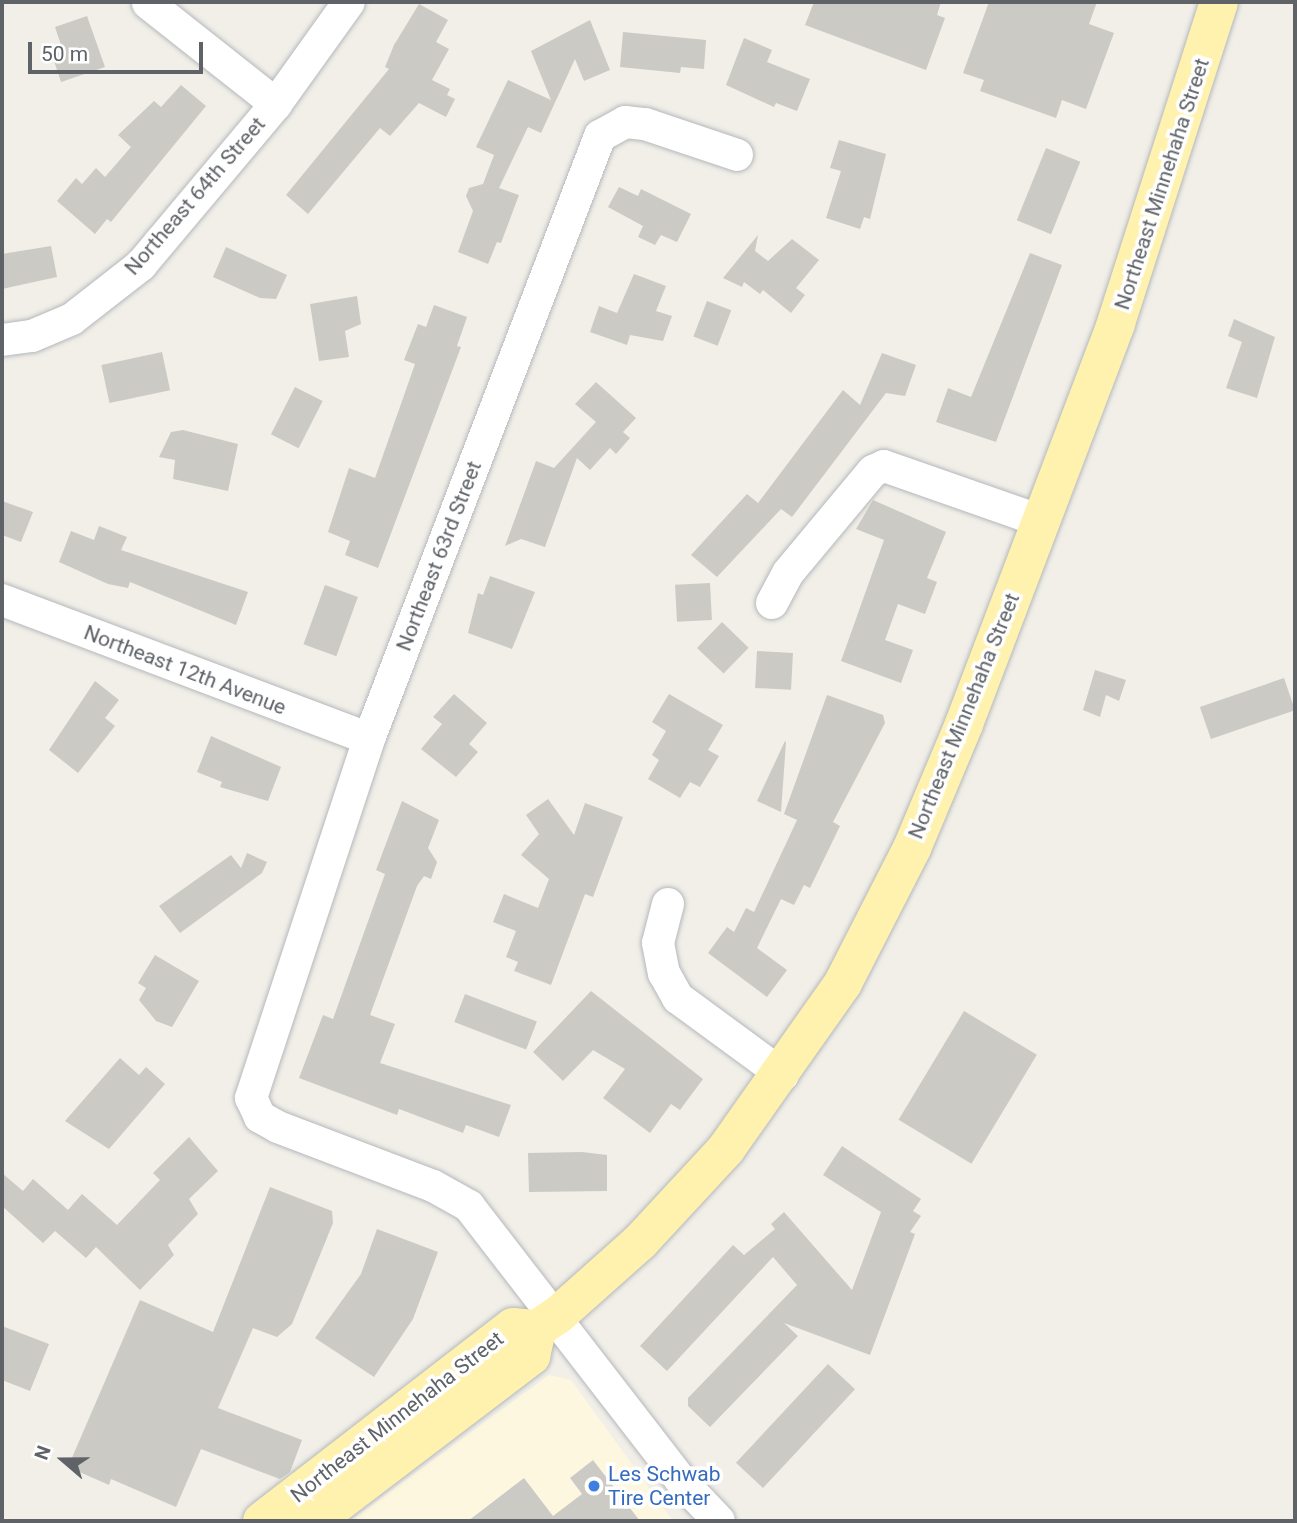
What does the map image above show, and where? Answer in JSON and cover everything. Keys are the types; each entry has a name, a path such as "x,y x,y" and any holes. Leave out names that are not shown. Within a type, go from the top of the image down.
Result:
{"main road":[{"name":"Northeast Minnehaha Street","path":"314,1521 531,1356 548,1322 684,1196 783,1075 842,983 912,848 1041,521 1166,179 1219,2"},
{"name":"Northeast Minnehaha Street","path":"262,1521 513,1327 548,1322"},
{"path":"287,1521 345,1475 350,1452"}],"street":[{"name":"Northeast 64th Street","path":"2,340 32,336 72,319 141,265 276,104 349,2"},
{"path":"148,3 276,104"},
{"name":"Northeast 63rd Street","path":"548,1322 485,1222 453,1195 260,1117 251,1098 254,1080 369,739 600,136 625,122 645,124 737,155"},
{"path":"772,603 788,573 873,471 884,466 1041,521"},
{"name":"Northeast 12th Avenue","path":"2,600 369,739"},
{"path":"668,904 659,943 661,963 678,998 783,1075"},
{"path":"548,1322 683,1483 719,1521"}],"shaded area":[{"path":"549,1375 571,1380 673,1521 350,1521"}],"building":[{"path":"814,2 941,2 937,15 945,18 926,70 805,25"},
{"path":"989,2 1097,2 1089,24 1114,33 1086,109 1062,100 1056,118 980,91 984,80 963,73"},
{"path":"419,4 448,20 436,42 449,49 432,80 450,89 447,95 455,99 446,117 419,103 390,136 380,128 308,214 286,195 389,69 385,67 394,45"},
{"path":"87,16 105,67 61,82 52,55 63,51 55,27"},
{"path":"590,20 610,70 584,81 575,59 541,133 528,127 499,188 519,195 501,243 497,242 488,264 458,252 473,211 466,196 469,188 483,184 494,155 476,147 508,80 551,100 531,51"},
{"path":"623,32 706,40 704,69 681,67 680,73 620,67"},
{"path":"744,38 772,50 767,62 810,79 797,111 776,103 774,107 726,85"},
{"path":"181,85 206,106 111,222 107,219 95,234 57,201 76,178 82,184 96,168 105,177 131,147 118,135 154,101 161,107"},
{"path":"839,140 886,154 870,219 864,217 860,229 826,218 841,171 830,168"},
{"path":"1046,148 1080,162 1051,234 1017,220"},
{"path":"619,187 638,196 641,189 691,214 677,242 661,235 655,245 638,237 643,226 608,207"},
{"path":"758,235 755,251 768,261 792,239 819,260 796,288 805,295 791,313 763,290 760,294 744,282 742,287 723,278"},
{"path":"51,246 57,277 2,289 2,254"},
{"path":"226,247 287,275 276,299 260,298 213,277"},
{"path":"1030,253 1062,265 996,442 936,422 948,388 971,397"},
{"path":"634,274 666,286 656,311 672,316 663,341 630,335 627,345 590,332 599,306 617,313"},
{"path":"357,296 361,324 345,331 349,357 319,361 310,304"},
{"path":"707,301 731,310 718,346 693,336"},
{"path":"434,305 467,317 457,346 461,347 378,568 345,555 350,541 328,532 349,468 375,478 415,364 404,360 418,324 426,327"},
{"path":"1234,319 1275,337 1257,398 1226,388 1242,342 1228,336"},
{"path":"162,352 170,390 109,403 101,365"},
{"path":"882,353 916,365 905,396 886,393 792,517 781,509 717,577 691,555 747,494 758,503 843,390 860,405"},
{"path":"596,382 636,418 623,432 630,438 616,454 610,448 590,470 577,458 545,547 521,539 505,546 536,461 554,468 596,422 575,404"},
{"path":"295,387 323,401 299,448 271,434"},
{"path":"183,430 238,444 228,491 173,479 175,460 159,457 171,432"},
{"path":"873,500 946,532 927,578 937,582 925,614 898,604 885,640 913,650 901,683 841,661 884,540 856,529"},
{"path":"2,501 33,512 21,542 2,535"},
{"path":"99,526 127,537 121,550 248,592 236,625 130,582 128,588 108,584 59,562 71,531 94,540"},
{"path":"490,576 535,592 512,649 468,633 478,593 483,595"},
{"path":"710,583 712,620 677,622 675,585"},
{"path":"325,585 358,597 336,656 303,644"},
{"path":"722,622 749,648 724,674 697,648"},
{"path":"757,651 793,653 791,690 755,688"},
{"path":"1095,670 1126,680 1119,701 1106,695 1100,717 1083,710"},
{"path":"1284,678 1295,710 1211,739 1200,707"},
{"path":"95,681 119,700 105,718 115,726 78,773 49,750"},
{"path":"454,694 487,723 469,744 478,752 456,777 421,749 442,724 433,717"},
{"path":"669,694 723,725 708,750 719,756 700,787 690,782 680,798 648,779 659,760 652,755 666,731 652,722"},
{"path":"827,695 883,715 885,723 833,822 840,826 810,888 804,885 794,905 781,899 757,948 787,970 767,997 708,953 727,927 734,932 746,908 754,912 797,820 784,814"},
{"path":"211,736 281,767 268,801 220,787 222,782 197,772"},
{"path":"786,742 781,812 757,801"},
{"path":"548,799 574,835 585,803 623,817 593,897 585,894 551,985 514,971 518,962 506,957 516,931 493,922 504,894 538,908 549,879 521,855 539,834 526,815"},
{"path":"402,801 439,820 428,848 437,862 431,879 424,876 417,886 370,1015 395,1024 380,1063 511,1105 499,1137 466,1125 463,1133 399,1109 397,1115 299,1078 323,1015 333,1019 385,874 376,870"},
{"path":"247,853 267,862 262,873 180,933 159,906 231,855 241,868"},
{"path":"155,955 199,981 172,1027 156,1021 139,1000 146,988 138,983"},
{"path":"591,991 703,1079 680,1110 671,1104 650,1133 603,1098 625,1069 593,1050 563,1081 533,1052"},
{"path":"465,994 537,1022 526,1050 454,1022"},
{"path":"964,1011 1037,1055 971,1164 899,1120"},
{"path":"120,1058 139,1075 146,1067 165,1084 109,1149 65,1121"},
{"path":"189,1137 218,1171 189,1199 198,1214 168,1245 174,1255 140,1290 96,1247 86,1258 55,1231 43,1243 2,1206 2,1173 23,1191 33,1179 68,1210 82,1194 117,1225 160,1180 153,1173"},
{"path":"842,1146 921,1199 913,1211 921,1216 910,1232 915,1234 870,1355 784,1323 798,1336 710,1427 688,1406 688,1398 797,1285 773,1257 667,1371 640,1346 733,1245 744,1255 775,1229 771,1224 784,1212 852,1290 881,1212 823,1175"},
{"path":"582,1152 607,1155 607,1191 529,1192 528,1153"},
{"path":"270,1187 332,1211 333,1223 292,1324 277,1337 253,1328 218,1408 302,1440 290,1472 280,1479 201,1449 176,1507 111,1479 109,1485 68,1467 140,1300 213,1332"},
{"path":"377,1229 438,1252 413,1319 374,1377 315,1338 361,1274"},
{"path":"2,1326 49,1344 30,1391 2,1380"},
{"path":"828,1364 855,1389 763,1488 736,1463"},
{"name":"Les Schwab Tire Center","path":"593,1460 640,1521 468,1521 524,1478 553,1516 582,1494 570,1478"}],"place":[{"name":"Les Schwab Tire Center","path":"594,1486"}]}
